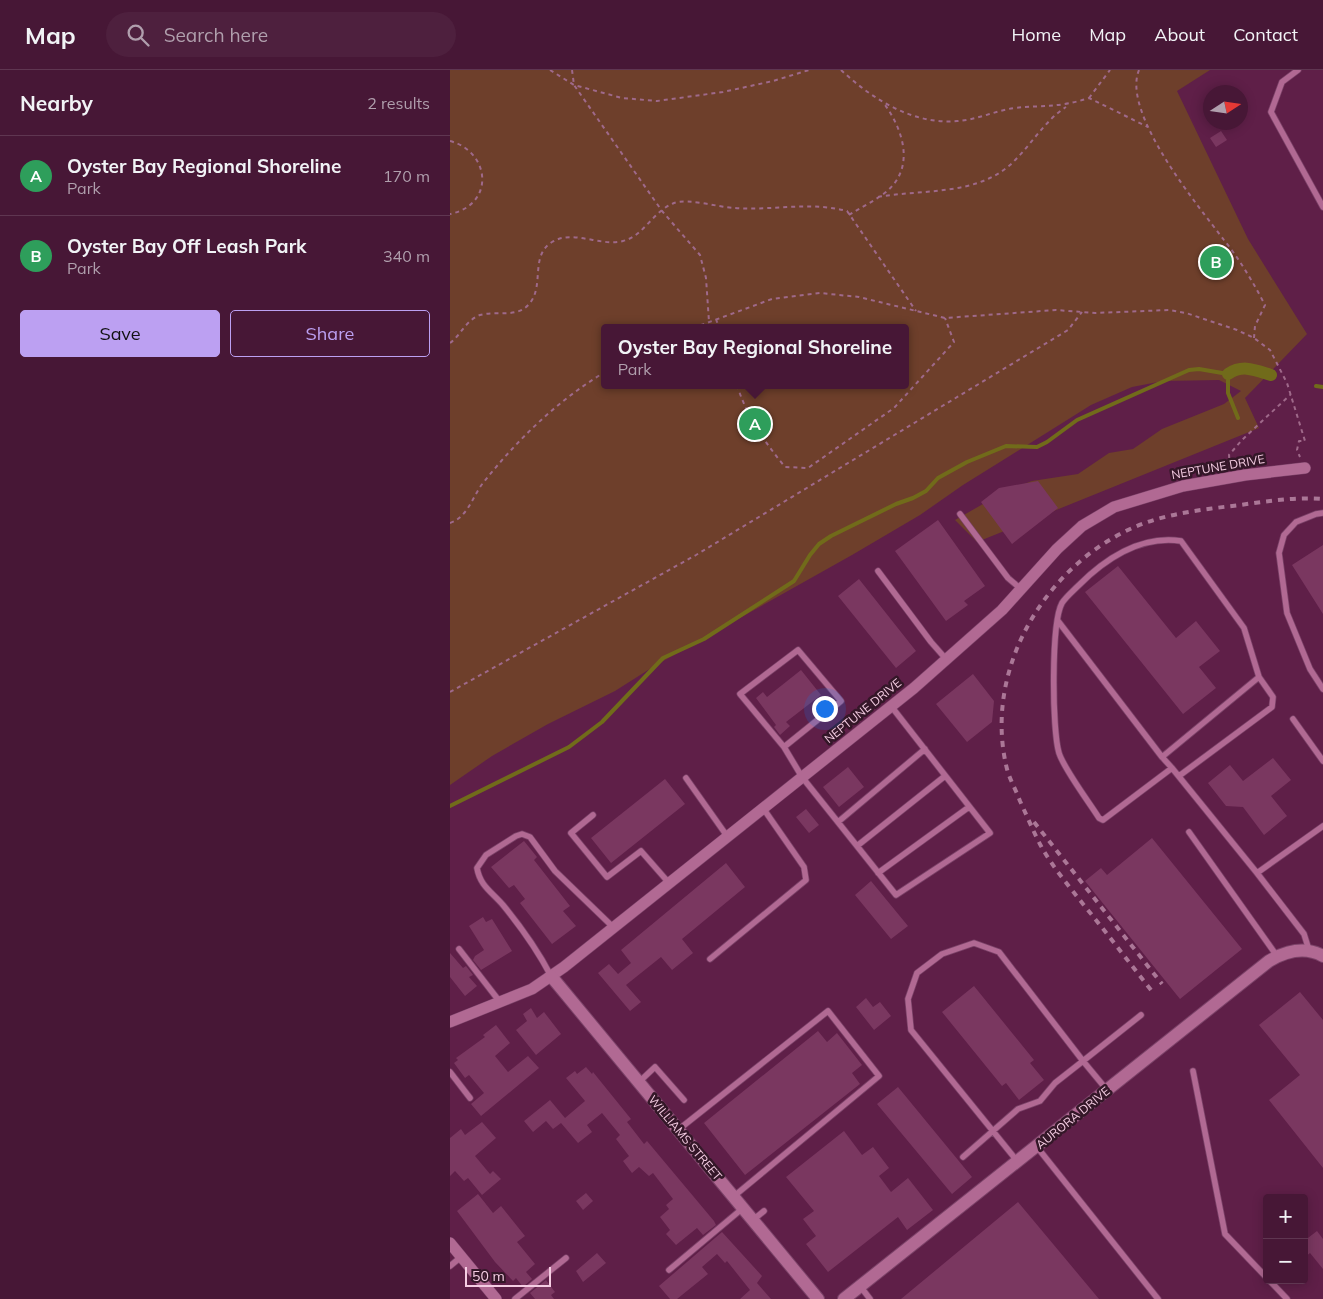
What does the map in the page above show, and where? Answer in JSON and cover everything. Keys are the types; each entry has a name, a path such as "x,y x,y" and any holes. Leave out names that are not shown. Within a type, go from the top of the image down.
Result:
{"street":[{"name":"NEPTUNE DRIVE","path":"450,1022 532,989 551,976 891,706 1002,610 1057,548 1082,526 1114,507 1183,486 1232,477 1306,468"},
{"name":"AURORA DRIVE","path":"844,1299 1277,956 1292,951 1308,952"},
{"path":"1308,952 1323,956"},
{"name":"WILLIAMS STREET","path":"551,976 818,1299"},
{"path":"450,1243 496,1299"}],"lane":[{"path":"1298,70 1282,82 1271,112 1323,207"},
{"path":"1323,513 1296,522 1284,535 1279,553 1288,613 1310,669 1323,689"},
{"path":"960,514 1008,578 1021,589"},
{"path":"1172,768 1103,820 1099,818 1060,754 1054,719 1058,621 1062,603 1098,565 1130,548 1168,539 1181,541 1244,628 1259,677 1273,697 1272,707 1179,776"},
{"path":"878,571 946,659"},
{"path":"1058,621 1162,757 1257,873 1304,934 1308,952"},
{"path":"784,747 841,701 798,650 740,694 784,747 802,776 896,895 990,833 891,706"},
{"path":"1162,757 1259,677"},
{"path":"1293,718 1323,761"},
{"path":"838,822 924,749"},
{"path":"857,846 945,776"},
{"path":"686,778 728,836"},
{"path":"878,873 969,807"},
{"path":"710,959 806,880 804,867 763,808"},
{"path":"593,815 571,833 607,877 641,851 669,882"},
{"path":"1257,873 1323,826"},
{"path":"1189,832 1277,956"},
{"path":"551,976 540,955 502,904 482,885 477,868 486,855 516,836 522,834 530,837 555,870 613,927"},
{"path":"1018,1162 911,1030 908,999 917,973 923,968 942,954 974,943 999,952 1107,1090"},
{"path":"459,949 500,1002"},
{"path":"678,1130 828,1011 879,1076 733,1197"},
{"path":"963,1157 1018,1109 1040,1101 1055,1083 1141,1015"},
{"path":"639,1082 656,1068 684,1100"},
{"path":"1193,1071 1225,1234 1263,1274"},
{"path":"450,1072 470,1098"},
{"path":"1037,1146 1158,1299"},
{"path":"669,1270 743,1208"},
{"path":"753,1220 764,1211"},
{"path":"450,1266 461,1257"},
{"path":"515,1299 566,1258"},
{"path":"1272,1284 1286,1299"},
{"path":"860,1286 870,1299"}],"path":[{"path":"550,70 574,85 622,98 657,101 723,92 774,81 809,70"},
{"path":"572,70 574,85 662,211 700,255 706,278 709,322"},
{"path":"841,70 854,82 880,99 920,119 958,121 1013,108 1068,105"},
{"path":"878,197 910,192 972,187 993,177 1028,147 1056,113 1068,105 1089,98 1110,70"},
{"path":"1139,70 1139,101 1148,127 1181,186 1225,240 1252,280 1265,305 1255,326 1254,338"},
{"path":"1089,98 1148,127"},
{"path":"850,215 886,192 899,176 904,154 902,134 891,113 880,99"},
{"path":"450,141 469,150 475,157 482,176 480,191 471,205 450,214"},
{"path":"450,343 468,322 477,316 516,312 529,304 533,300 541,256 550,243 562,237 614,242 623,241 633,237 662,211 675,203 701,203 735,208 827,206 846,211 916,311"},
{"path":"704,324 772,299 820,293 859,297 945,318 1056,310 1082,312 1169,310 1194,316 1254,338 1270,350 1279,365 1291,394 1305,441 1298,441 1297,450 1306,468"},
{"path":"450,692 696,555 1068,330 1082,312"},
{"path":"739,389 760,437 785,467 808,468 894,408 954,342 945,318"},
{"path":"716,319 718,324"},
{"path":"450,523 462,516 482,484 539,423 573,393 601,375"},
{"path":"1232,477 1229,455 1242,440 1291,394"}],"shaded area":[{"path":"450,70 1210,70 1177,91 1248,239 1307,334 1245,398 1259,428 977,542 955,520 1004,492 1032,481 1078,474 1109,453 1133,449 1162,429 1224,404 1241,391 1219,380 1163,381 1132,387 1091,405 963,485 920,515 852,555 656,665 615,691 548,724 492,756 450,785"}],"building":[{"path":"1221,131 1227,140 1216,147 1210,138"},
{"path":"1038,481 1058,508 1012,544 981,502 999,488"},
{"path":"938,520 985,586 964,601 968,605 946,621 895,551"},
{"path":"1323,545 1323,614 1292,565"},
{"path":"1118,566 1176,638 1196,621 1220,651 1199,667 1216,688 1183,714 1085,592"},
{"path":"859,579 916,651 896,668 838,596"},
{"path":"801,670 821,695 786,722 790,726 780,735 774,727 776,725 756,698 763,692 767,697"},
{"path":"973,674 994,701 992,722 967,742 936,704"},
{"path":"1273,758 1291,780 1271,796 1287,816 1264,835 1243,807 1226,806 1208,783 1230,765 1243,781"},
{"path":"848,767 864,787 839,807 823,787"},
{"path":"665,779 685,804 611,863 591,838"},
{"path":"806,809 819,825 809,833 796,817"},
{"path":"1152,838 1242,949 1180,999 1085,881 1101,868 1107,875"},
{"path":"524,841 537,857 534,860 570,906 563,911 576,926 552,944 520,903 525,899 514,885 509,888 491,867"},
{"path":"726,863 745,887 682,939 693,953 672,970 661,957 626,985 641,1002 630,1011 598,973 609,964 618,974 631,963 621,950"},
{"path":"871,881 908,926 891,939 855,895"},
{"path":"483,917 486,922 492,919 512,951 481,970 473,960 475,956 484,950 469,926"},
{"path":"450,953 463,968 466,966 473,975 469,977 477,986 465,996 450,977"},
{"path":"974,986 1034,1060 1030,1063 1044,1080 1019,1100 1006,1083 1002,1086 942,1012"},
{"path":"1300,992 1323,1020 1323,1168 1269,1100 1300,1075 1259,1025"},
{"path":"866,998 873,1007 880,1002 891,1016 874,1030 856,1007"},
{"path":"531,1008 537,1018 544,1012 561,1034 536,1055 516,1030 527,1021 523,1014"},
{"path":"496,1025 510,1043 495,1056 508,1072 528,1056 539,1068 481,1116 471,1104 484,1093 469,1075 465,1078 454,1063 458,1060 456,1058 485,1037 483,1035"},
{"path":"818,1031 827,1042 837,1033 862,1065 852,1073 860,1084 745,1175 704,1123"},
{"path":"586,1067 592,1074 593,1072 631,1119 627,1122 644,1144 647,1141 714,1221 716,1225 703,1235 697,1228 676,1245 666,1234 670,1230 660,1217 669,1209 666,1205 673,1199 653,1173 649,1176 639,1167 632,1173 623,1161 629,1156 616,1139 620,1135 602,1113 587,1125 592,1132 578,1143 561,1123 553,1129 546,1121 533,1132 524,1121 550,1100 565,1118 585,1101 566,1078 575,1071 577,1074"},
{"path":"898,1087 972,1177 952,1194 877,1104"},
{"path":"482,1122 496,1138 475,1156 490,1174 493,1171 501,1179 482,1195 468,1178 464,1181 455,1171 450,1176 450,1138 461,1129 465,1135"},
{"path":"844,1131 862,1155 873,1147 889,1168 879,1176 891,1192 908,1178 933,1210 907,1230 898,1217 828,1272 806,1244 816,1236 803,1219 814,1211 786,1177"},
{"path":"586,1193 593,1201 583,1210 576,1201"},
{"path":"478,1194 493,1213 501,1206 525,1236 517,1242 535,1264 526,1272 532,1279 523,1287 516,1278 513,1281 495,1262 457,1211"},
{"path":"1018,1202 1099,1299 901,1299"},
{"path":"1317,1231 1323,1239 1323,1269 1310,1253 1308,1255 1308,1238"},
{"path":"722,1232 762,1276 757,1283 771,1299 740,1299 750,1290 727,1261 725,1263 717,1254 702,1267 708,1274 677,1299 670,1299 659,1286"},
{"path":"597,1253 606,1263 583,1282 576,1271"},
{"path":"546,1280 555,1292 551,1295 554,1299 535,1299 530,1293"}],"waterway":[{"path":"450,806 569,747 602,722 663,658 704,639 794,581 819,544 831,536 926,491 938,478 967,462 1006,446 1037,447 1077,420 1189,370 1199,369 1228,374 1228,393 1238,418"},
{"path":"1228,374 1244,369 1271,375"},
{"path":"1316,386 1323,387"}],"railway":[{"path":"1151,990 1050,861 1020,801 1007,769 1002,734 1003,700 1011,666 1024,634 1042,603 1064,576 1090,553 1120,534 1163,517 1194,511 1281,500 1323,499"},
{"path":"1034,822 1162,984"}],"place":[{"name":"Oyster Bay Off Leash Park","path":"1216,262"},
{"name":"Oyster Bay Regional Shoreline","path":"755,424"}]}
